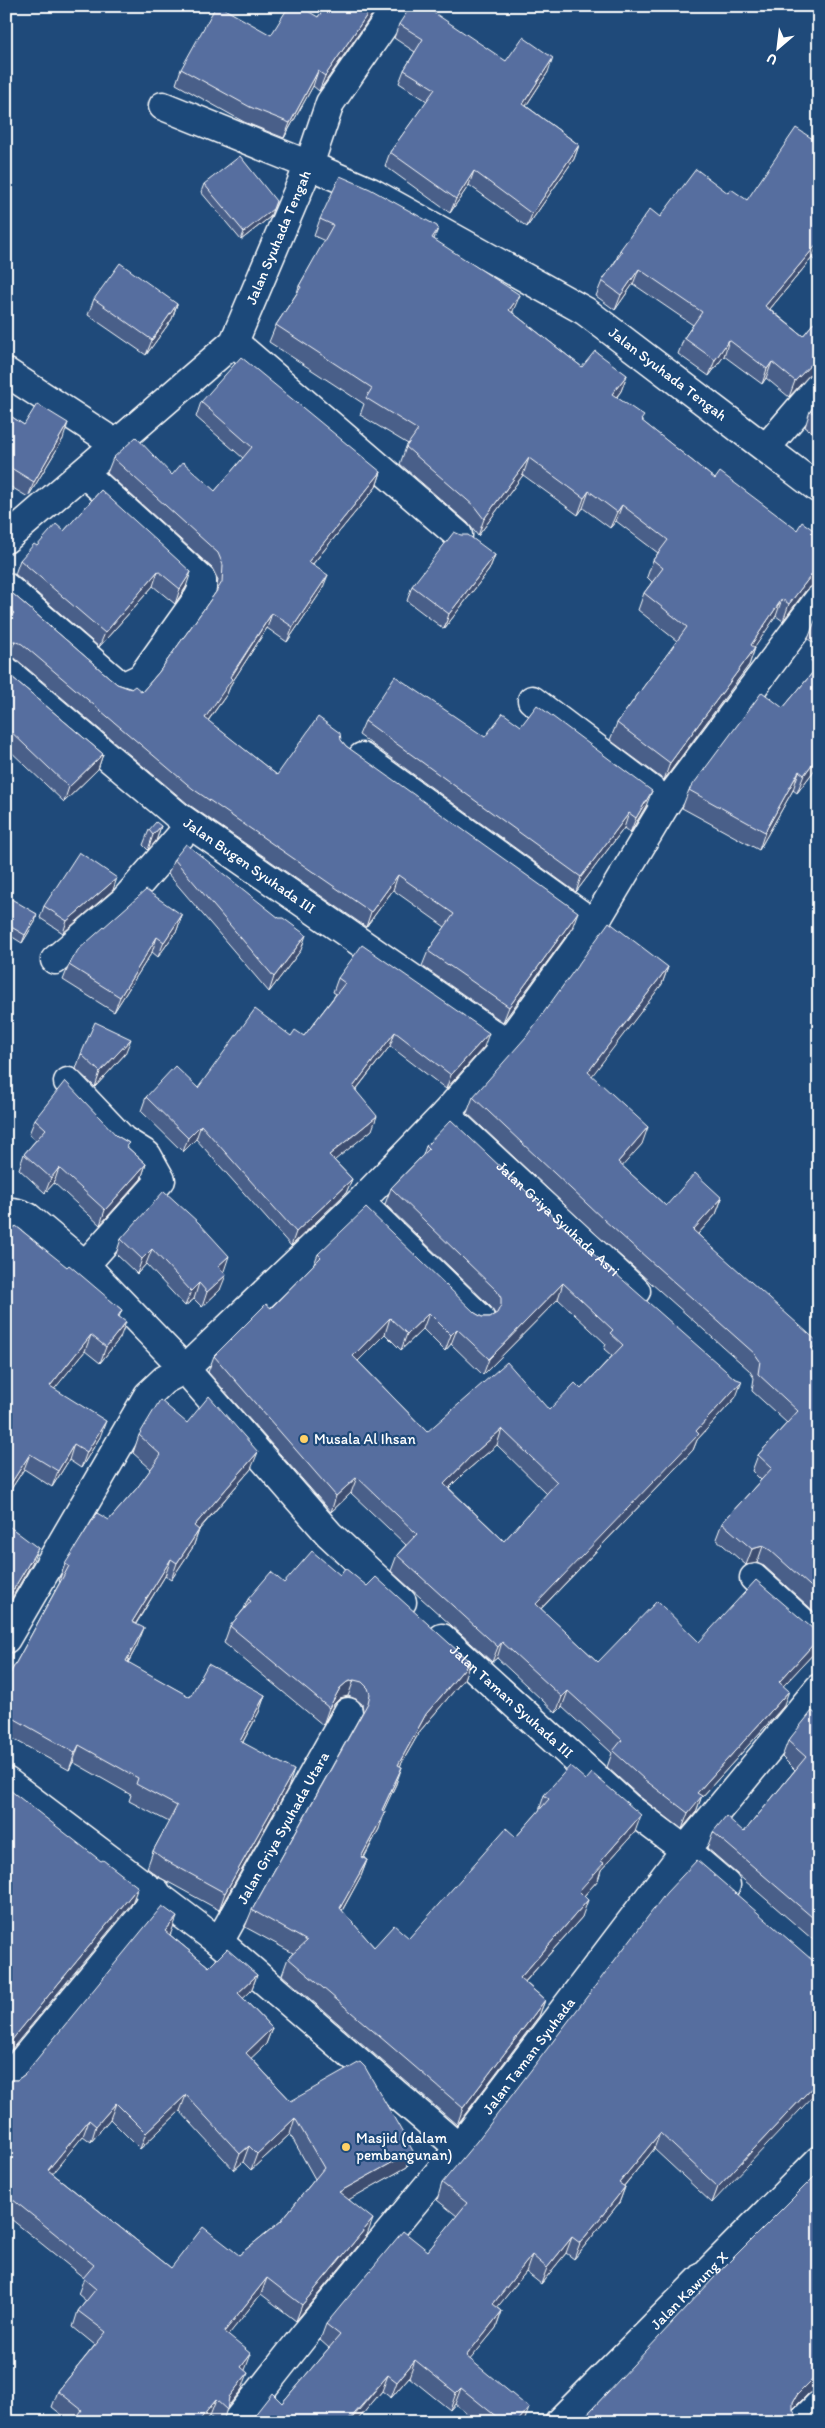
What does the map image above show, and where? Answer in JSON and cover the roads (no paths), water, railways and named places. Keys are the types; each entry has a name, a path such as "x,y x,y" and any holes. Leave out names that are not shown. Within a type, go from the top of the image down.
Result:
{"street":[{"path":"163,106 309,165 330,103 397,6"},
{"name":"Jalan Syuhada Tengah","path":"6,540 234,342 309,165 371,192 586,311 819,489"},
{"path":"234,342 458,535"},
{"path":"6,372 116,444"},
{"path":"766,448 819,386"},
{"path":"6,587 122,687 141,678 198,598 202,590 202,580 84,473"},
{"path":"6,1639 148,1395 164,1380 185,1369 360,1202 444,1114 507,1044 594,924 667,802 819,599"},
{"name":"Jalan Bugen Syuhada III","path":"6,671 190,825 507,1044"},
{"path":"532,700 667,802"},
{"path":"350,748 594,924"},
{"path":"55,960 124,901 190,825"},
{"path":"68,1082 123,1140 147,1155 161,1180 85,1265"},
{"name":"Jalan Griya Syuhada Asri","path":"444,1114 651,1305"},
{"path":"360,1202 480,1318"},
{"name":"Jalan Taman Syuhada III","path":"6,1214 10,1212 19,1213 28,1217 85,1265 185,1369 336,1540 629,1808 685,1850 744,1901"},
{"path":"754,1578 819,1637"},
{"name":"Jalan Taman Syuhada","path":"236,2422 298,2343 459,2148 685,1850 819,1688"},
{"name":"Jalan Griya Syuhada Utara","path":"219,1942 348,1712"},
{"path":"6,1781 156,1892 219,1942 459,2148"},
{"path":"6,2081 142,1916 156,1892"},
{"name":"Jalan Kawung X","path":"559,2422 819,2160"},
{"path":"802,2422 819,2405"}],"place":[{"name":"Musala Al Ihsan","path":"304,1439"},
{"name":"Masjid (dalam pembangunan)","path":"346,2147"}]}
